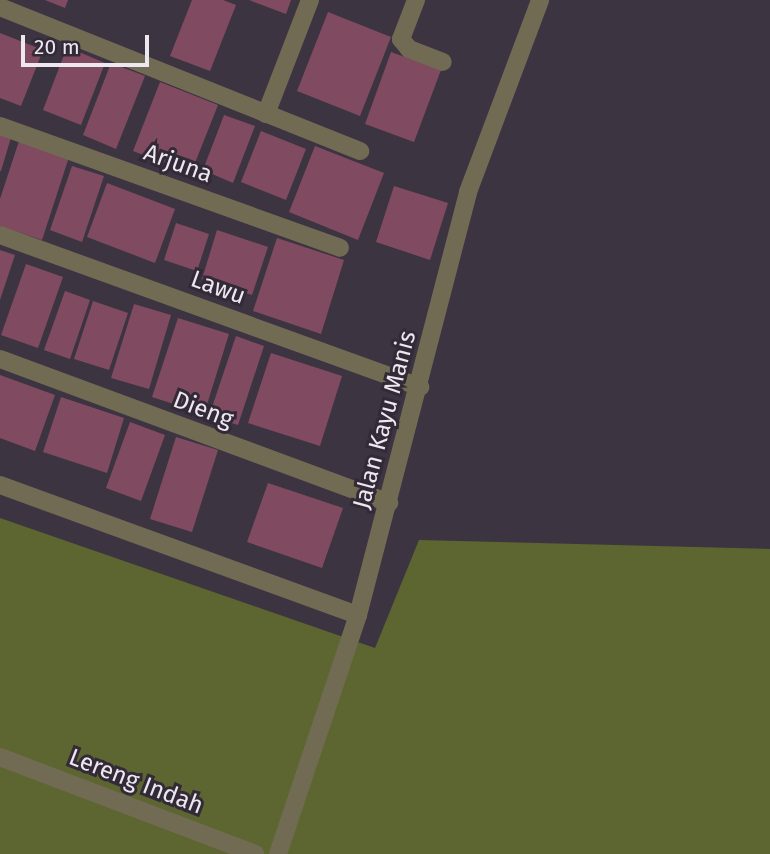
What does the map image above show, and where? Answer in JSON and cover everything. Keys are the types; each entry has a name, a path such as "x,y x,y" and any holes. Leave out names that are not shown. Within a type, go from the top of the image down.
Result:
{"street":[{"path":"266,114 310,0"},
{"path":"416,0 401,39 409,49 443,62"},
{"name":"Jalan Kayu Manis","path":"278,854 358,615 420,387 468,192 540,0"},
{"path":"0,7 360,151"},
{"name":"Arjuna","path":"0,126 340,248"},
{"name":"Lawu","path":"0,235 420,387"},
{"name":"Dieng","path":"0,359 389,503"},
{"path":"0,485 358,615"},
{"name":"Lereng Indah","path":"0,757 255,854"}],"green space":[{"path":"0,518 375,648 419,540 770,549 770,854 0,854"}],"building":[{"path":"45,0 68,0 65,8"},
{"path":"192,0 223,0 236,5 210,71 170,56"},
{"path":"249,0 291,0 286,14"},
{"path":"328,12 391,37 360,116 297,91"},
{"path":"0,33 43,50 21,106 0,98"},
{"path":"67,47 105,63 81,125 43,110"},
{"path":"391,52 441,70 414,142 365,124"},
{"path":"111,63 145,76 116,149 83,135"},
{"path":"160,82 218,105 191,173 133,151"},
{"path":"224,115 255,126 233,183 203,170"},
{"path":"0,130 12,134 1,171 0,171"},
{"path":"261,131 306,149 286,200 241,182"},
{"path":"19,141 69,157 42,240 0,226 0,199"},
{"path":"315,146 384,173 358,240 289,212"},
{"path":"72,166 104,176 82,242 50,230"},
{"path":"107,183 175,209 155,263 87,237"},
{"path":"394,186 448,203 430,260 376,242"},
{"path":"176,223 209,234 197,271 164,260"},
{"path":"217,230 268,247 252,295 202,279"},
{"path":"277,238 344,260 321,334 253,311"},
{"path":"0,250 15,255 0,300"},
{"path":"26,264 63,277 38,348 1,335"},
{"path":"65,291 90,300 70,359 44,350"},
{"path":"93,301 128,313 109,370 74,359"},
{"path":"134,304 171,315 149,389 111,378"},
{"path":"178,318 229,334 204,414 152,397"},
{"path":"236,336 264,346 238,425 209,416"},
{"path":"271,353 342,376 320,446 248,423"},
{"path":"0,375 55,395 35,451 0,438"},
{"path":"61,397 124,418 107,473 43,452"},
{"path":"130,422 165,435 141,501 106,488"},
{"path":"176,437 218,450 192,532 150,519"},
{"path":"268,483 343,508 322,568 247,542"}]}
